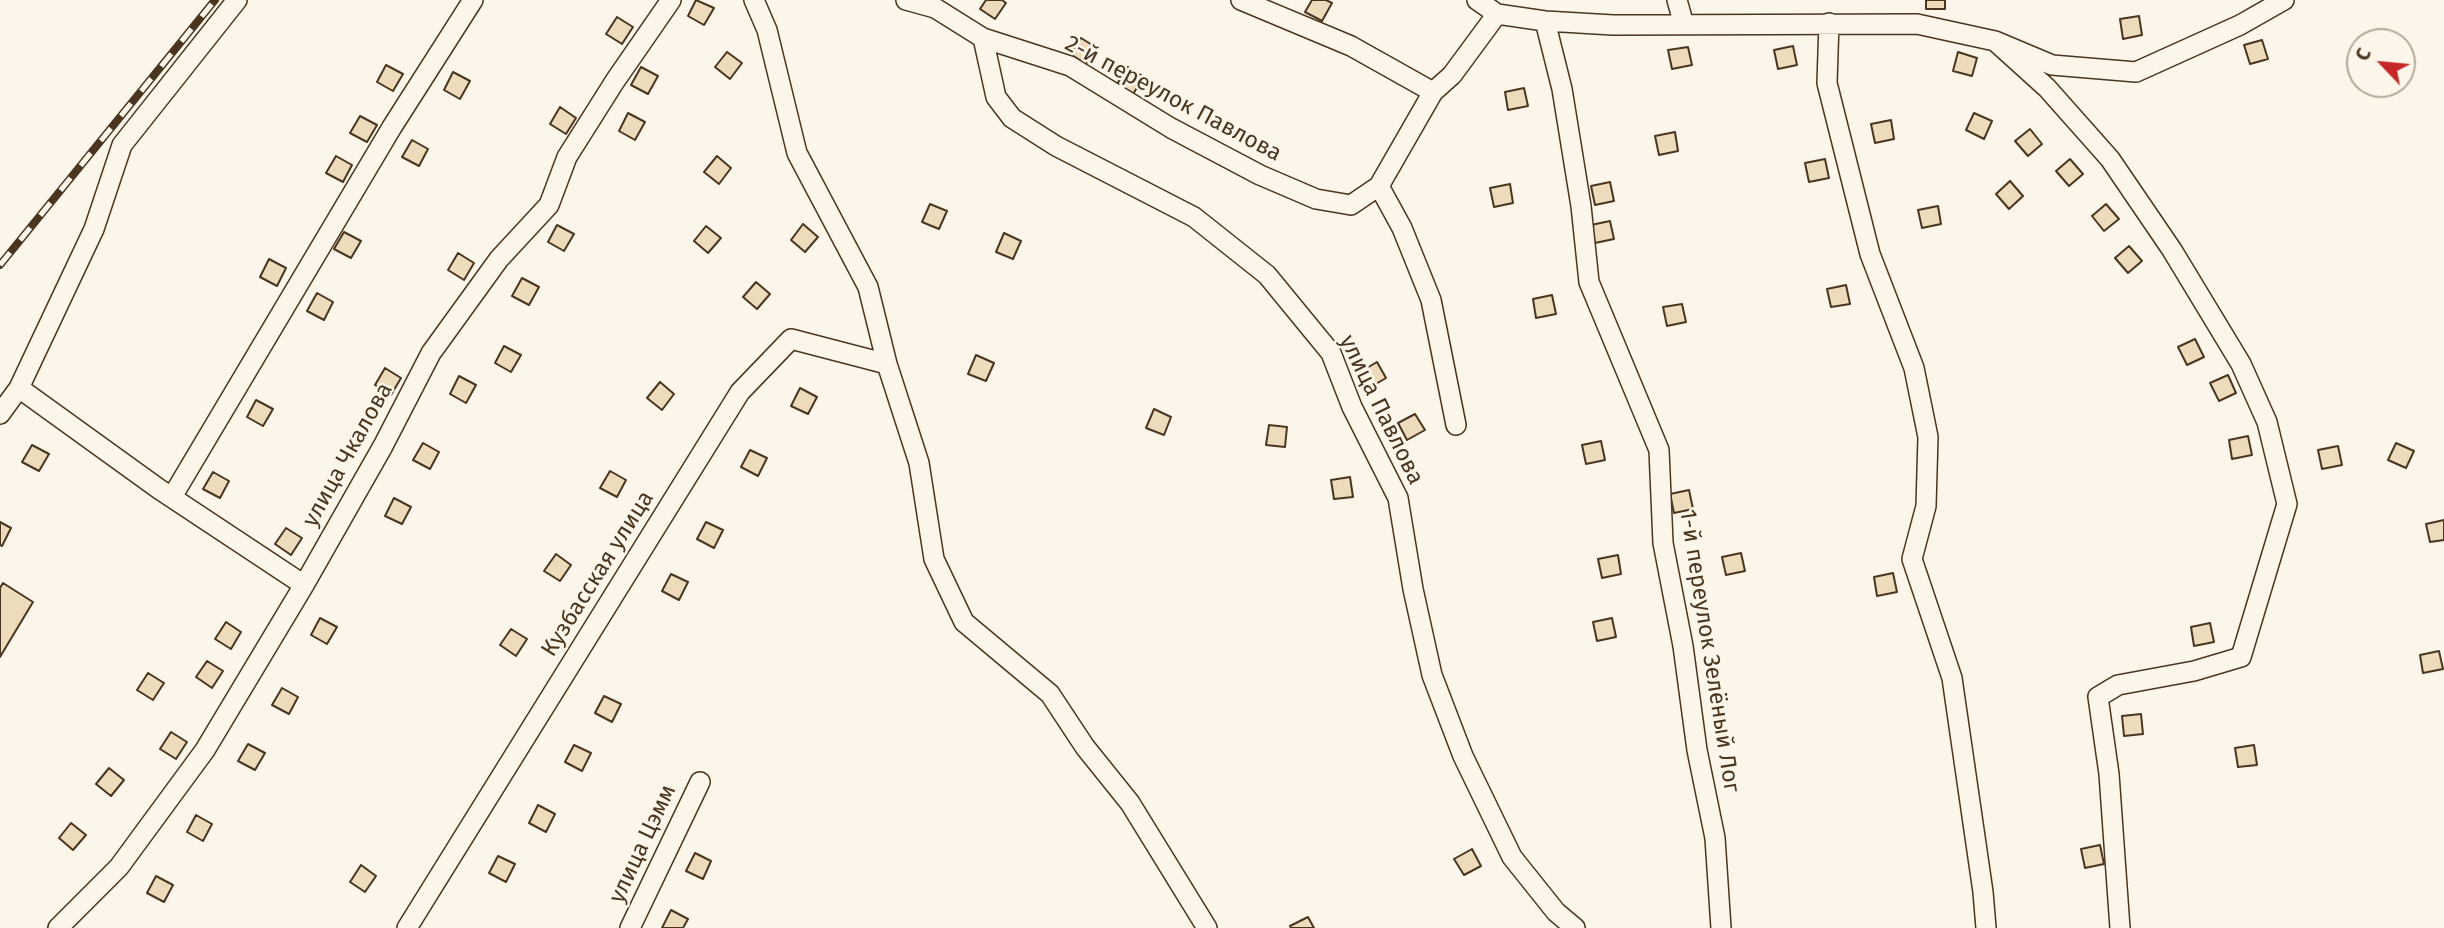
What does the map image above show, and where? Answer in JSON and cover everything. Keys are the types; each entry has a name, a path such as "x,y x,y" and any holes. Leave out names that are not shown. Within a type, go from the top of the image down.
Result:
{"street":[{"path":"0,414 19,388 94,229 122,145 237,0"},
{"path":"172,497 393,127 473,0"},
{"name":"улица Чкалова","path":"58,928 119,867 205,750 383,446 430,353 499,259 549,205 567,156 671,0"},
{"path":"754,0 766,30 797,153 868,287 887,364 919,463 934,559 964,622 1050,694 1085,747 1130,803 1207,928"},
{"name":"2-й переулок Павлова","path":"906,0 935,8 983,38 1070,66 1171,128 1259,175 1316,199 1351,205 1379,186"},
{"path":"1241,0 1351,46 1433,92"},
{"path":"1477,0 1497,14 1545,21 1684,25 1917,24 1995,41 2052,65 2136,72 2239,25 2284,0"},
{"path":"1677,0 1684,25"},
{"path":"1456,425 1431,300 1402,228 1379,186 1433,92 1452,75 1497,14"},
{"name":"1-й переулок Зелёный Лог","path":"1545,21 1562,89 1581,206 1589,282 1659,450 1663,543 1683,646 1697,750 1715,838 1721,928"},
{"path":"1829,23 1826,83 1870,254 1913,368 1928,437 1926,506 1912,559 1952,678 1986,928"},
{"name":"улица Павлова","path":"983,38 996,97 1012,118 1056,146 1194,217 1267,275 1331,353 1352,407 1398,498 1413,589 1432,675 1463,756 1512,857 1556,912 1575,928"},
{"path":"1995,41 2047,88 2110,159 2172,250 2241,364 2267,422 2287,504 2241,657 2194,671 2118,685 2098,698 2109,774 2120,928"},
{"name":"Кузбасская улица","path":"407,928 740,392 792,339 887,364"},
{"path":"19,388 172,497 304,585"},
{"name":"улица Цэмм","path":"631,928 700,782"}],"building":[{"path":"696,0 714,8 704,25 688,16"},
{"path":"986,0 1002,0 1006,3 995,19 980,9"},
{"path":"1312,0 1332,3 1322,21 1305,12"},
{"path":"1926,0 1945,0 1945,9 1926,9"},
{"path":"2139,16 2142,35 2123,39 2120,19"},
{"path":"617,17 633,27 622,44 606,34"},
{"path":"1081,38 1097,48 1086,64 1070,54"},
{"path":"2262,40 2268,59 2250,64 2244,45"},
{"path":"1793,46 1797,65 1778,69 1774,50"},
{"path":"1688,47 1692,65 1672,69 1668,50"},
{"path":"727,52 742,63 730,79 715,67"},
{"path":"1958,52 1977,58 1972,76 1953,71"},
{"path":"386,65 403,74 393,91 377,82"},
{"path":"641,67 658,76 648,94 631,85"},
{"path":"1128,67 1144,77 1133,94 1117,84"},
{"path":"453,72 470,81 460,99 444,90"},
{"path":"1524,88 1528,106 1508,110 1505,92"},
{"path":"560,107 576,118 566,134 550,124"},
{"path":"628,113 645,122 635,140 619,131"},
{"path":"1974,113 1992,121 1984,139 1966,130"},
{"path":"360,116 377,125 367,142 350,133"},
{"path":"1891,120 1894,139 1875,143 1871,124"},
{"path":"2030,129 2042,144 2028,156 2015,141"},
{"path":"1675,132 1678,151 1659,155 1655,136"},
{"path":"412,140 428,149 419,166 402,157"},
{"path":"336,156 352,165 343,182 326,173"},
{"path":"717,156 731,168 719,184 704,172"},
{"path":"1825,159 1829,178 1809,182 1805,163"},
{"path":"2070,159 2083,174 2069,186 2056,171"},
{"path":"2010,181 2023,196 2009,209 1996,194"},
{"path":"1610,182 1614,201 1595,205 1591,186"},
{"path":"1510,184 1513,203 1494,207 1490,188"},
{"path":"930,204 947,211 939,229 922,222"},
{"path":"2106,204 2119,219 2104,231 2092,216"},
{"path":"1938,206 1941,224 1922,228 1918,210"},
{"path":"1610,221 1614,239 1595,243 1591,225"},
{"path":"803,224 818,237 805,252 791,240"},
{"path":"557,225 574,234 564,251 548,242"},
{"path":"706,226 721,238 708,253 694,241"},
{"path":"344,232 361,241 351,258 334,249"},
{"path":"1004,233 1021,241 1013,259 996,252"},
{"path":"2129,246 2142,261 2128,273 2115,258"},
{"path":"458,253 474,263 464,280 448,270"},
{"path":"269,259 286,268 277,286 260,277"},
{"path":"522,278 539,287 529,305 512,296"},
{"path":"756,282 770,294 757,309 743,297"},
{"path":"1846,285 1850,304 1831,307 1827,289"},
{"path":"317,293 333,302 324,320 307,311"},
{"path":"1552,295 1556,314 1536,318 1533,299"},
{"path":"1682,304 1686,322 1667,326 1663,307"},
{"path":"2195,339 2204,357 2187,365 2178,347"},
{"path":"504,346 521,355 511,372 495,363"},
{"path":"976,355 994,363 986,381 968,374"},
{"path":"1377,362 1386,378 1369,388 1360,372"},
{"path":"385,368 401,378 391,395 375,385"},
{"path":"2228,375 2236,393 2219,401 2210,383"},
{"path":"459,376 476,385 466,403 450,394"},
{"path":"660,382 674,394 662,410 647,398"},
{"path":"800,388 817,397 808,414 791,406"},
{"path":"256,400 273,409 263,426 247,417"},
{"path":"1154,409 1171,417 1164,435 1146,428"},
{"path":"1415,414 1425,430 1407,440 1398,423"},
{"path":"1269,425 1287,427 1285,447 1266,445"},
{"path":"2248,436 2252,455 2232,459 2229,440"},
{"path":"1601,441 1605,460 1586,464 1582,445"},
{"path":"423,443 439,452 430,469 413,460"},
{"path":"2396,443 2414,451 2406,468 2388,460"},
{"path":"32,445 49,454 39,471 22,462"},
{"path":"2338,446 2342,465 2322,469 2318,450"},
{"path":"750,450 767,458 758,476 741,467"},
{"path":"610,471 626,480 617,497 600,488"},
{"path":"213,472 229,481 220,498 203,489"},
{"path":"1350,477 1353,497 1334,499 1331,480"},
{"path":"1689,490 1693,509 1674,513 1670,494"},
{"path":"394,498 411,507 402,524 385,516"},
{"path":"2444,520 2444,540 2430,542 2426,524"},
{"path":"0,522 11,528 2,546 0,545"},
{"path":"706,522 723,530 714,548 697,539"},
{"path":"286,528 302,538 291,555 275,544"},
{"path":"1741,553 1745,571 1726,575 1722,557"},
{"path":"556,554 571,565 560,581 544,571"},
{"path":"1618,555 1621,574 1602,578 1598,559"},
{"path":"1893,573 1897,592 1877,596 1874,577"},
{"path":"671,574 688,582 679,600 662,591"},
{"path":"3,583 33,602 0,657 0,588"},
{"path":"320,618 337,627 327,644 311,635"},
{"path":"1612,618 1616,637 1597,641 1593,622"},
{"path":"226,622 241,632 231,649 215,639"},
{"path":"2210,623 2214,642 2194,646 2191,627"},
{"path":"511,629 527,639 516,656 500,645"},
{"path":"2439,651 2443,669 2423,673 2420,655"},
{"path":"207,661 223,671 212,688 196,677"},
{"path":"148,673 164,683 153,700 137,690"},
{"path":"282,688 298,697 289,714 272,705"},
{"path":"604,696 621,704 612,722 595,713"},
{"path":"2141,714 2143,734 2124,736 2122,716"},
{"path":"171,732 187,742 176,759 160,749"},
{"path":"248,744 265,753 255,770 238,761"},
{"path":"574,745 591,753 582,771 565,762"},
{"path":"2254,745 2257,765 2238,767 2235,748"},
{"path":"109,768 124,780 111,796 96,784"},
{"path":"538,805 555,814 546,832 529,823"},
{"path":"196,815 212,824 203,841 187,832"},
{"path":"71,823 86,835 73,850 59,838"},
{"path":"2100,845 2104,864 2085,868 2081,849"},
{"path":"1472,849 1481,866 1464,875 1454,859"},
{"path":"695,853 711,861 703,879 686,871"},
{"path":"498,856 515,864 506,882 489,873"},
{"path":"361,865 376,876 365,892 350,882"},
{"path":"156,876 173,885 164,902 147,893"},
{"path":"671,910 688,919 683,928 662,928"},
{"path":"1308,917 1314,928 1291,928 1290,926"}],"railway":[{"path":"0,265 215,0"}]}
